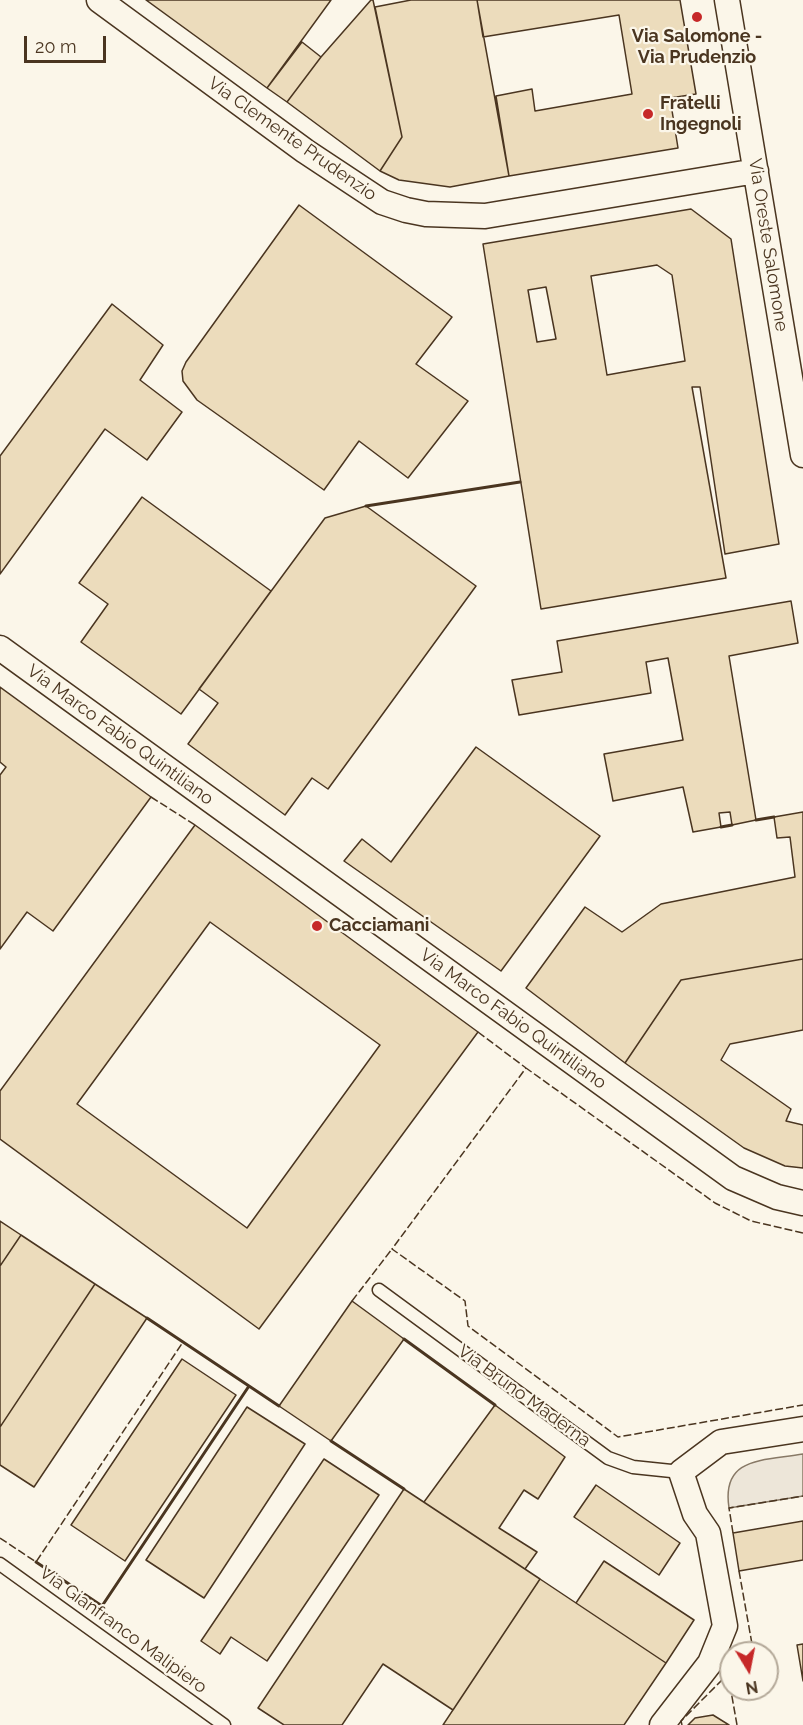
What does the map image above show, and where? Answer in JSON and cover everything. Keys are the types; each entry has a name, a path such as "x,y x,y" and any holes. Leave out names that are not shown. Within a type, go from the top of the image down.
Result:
{"street":[{"name":"Via Clemente Prudenzio","path":"99,0 305,151 382,202 406,210 449,216 485,216 756,171"},
{"name":"Via Oreste Salomone","path":"727,0 803,455"},
{"name":"Via Marco Fabio Quintiliano","path":"0,648 733,1178 777,1197 803,1203"},
{"path":"662,1725 710,1663 725,1626 708,1533 695,1514 681,1472 721,1442 803,1429"}],"lane":[{"name":"Via Bruno Maderna","path":"378,1290 608,1458 633,1467 681,1472"},
{"name":"Via Gianfranco Malipiero","path":"0,1564 225,1725"}],"shaded area":[{"path":"803,1454 803,1496 729,1508 728,1491 732,1479 739,1470 760,1460"}],"building":[{"path":"146,0 331,0 267,88"},
{"path":"373,0 402,137 380,171 287,102 321,57"},
{"path":"411,0 477,0 509,176 450,187 399,180 380,171 402,137 375,7"},
{"path":"477,0 680,0 696,94 670,98 678,148 509,176 496,96 532,89 535,111 632,94 619,15 483,37"},
{"path":"302,42 321,57 287,102 267,88"},
{"path":"299,205 452,317 416,364 468,401 408,478 359,441 324,490 197,400 183,381 182,371 186,362"},
{"path":"691,209 731,239 779,544 725,554 700,387 692,387 726,578 541,609 483,244","holes":["657,265 672,275 685,361 607,375 591,276","546,287 556,339 537,342 528,290"]},
{"path":"112,304 163,345 140,380 182,412 147,460 105,429 0,574 0,456"},
{"path":"142,497 271,591 181,714 81,642 108,604 79,583"},
{"path":"366,506 476,586 328,789 312,778 285,815 188,744 218,703 199,689 325,518"},
{"path":"791,601 798,643 729,656 756,820 732,825 730,812 719,813 721,827 693,832 683,787 613,801 604,754 683,740 668,658 646,662 651,693 519,715 512,680 562,672 557,641"},
{"path":"0,687 151,797 53,931 27,912 0,949 0,775 6,767 0,762"},
{"path":"476,747 600,836 501,971 344,861 362,839 391,862"},
{"path":"803,812 803,959 681,980 625,1063 526,988 585,907 622,932 661,904 795,877 790,837 777,838 774,817"},
{"path":"195,825 478,1032 259,1329 0,1139 0,1091","holes":["210,922 380,1045 247,1228 77,1104"]},
{"path":"803,959 803,1030 730,1044 721,1060 791,1109 786,1121 803,1125 803,1168 785,1166 744,1148 625,1063 681,980"},
{"path":"0,1221 21,1235 0,1266"},
{"path":"21,1235 95,1284 0,1427 0,1266"},
{"path":"95,1284 147,1318 34,1487 0,1465 0,1427"},
{"path":"352,1301 404,1339 331,1441 279,1406"},
{"path":"182,1359 236,1395 125,1561 71,1525"},
{"path":"495,1405 565,1457 538,1499 524,1490 499,1528 537,1552 525,1569 424,1502"},
{"path":"247,1407 305,1444 204,1598 146,1560"},
{"path":"324,1459 379,1495 267,1661 231,1637 220,1654 201,1641"},
{"path":"596,1485 680,1543 659,1575 574,1517"},
{"path":"404,1489 540,1579 453,1710 383,1664 342,1725 284,1725 258,1708"},
{"path":"803,1521 803,1560 739,1571 733,1533"},
{"path":"604,1561 694,1620 666,1663 576,1603"},
{"path":"540,1579 666,1663 624,1725 443,1725"},
{"path":"803,1644 803,1681 797,1645"},
{"path":"713,1715 729,1725 688,1725 695,1718"}],"fence":[{"path":"151,797 195,825"},
{"path":"478,1032 526,1068"},
{"path":"803,1233 751,1221 715,1203 526,1068 392,1249 465,1301 468,1326 618,1437 803,1405"},
{"path":"352,1301 392,1249"},
{"path":"0,1538 36,1562 183,1342"},
{"path":"733,1533 729,1508 803,1496"},
{"path":"739,1571 751,1641"},
{"path":"682,1725 681,1721 719,1683"},
{"path":"733,1701 737,1725"}],"wall":[{"path":"366,506 520,482"},
{"path":"756,820 774,817"},
{"path":"721,827 732,825"},
{"path":"147,1318 279,1406"},
{"path":"404,1339 495,1405"},
{"path":"36,1562 102,1606 249,1386"},
{"path":"331,1441 404,1489"}],"place":[{"name":"Via Salomone - Via Prudenzio","path":"697,17"},
{"name":"Fratelli Ingegnoli","path":"648,114"},
{"name":"Cacciamani","path":"317,926"}]}
